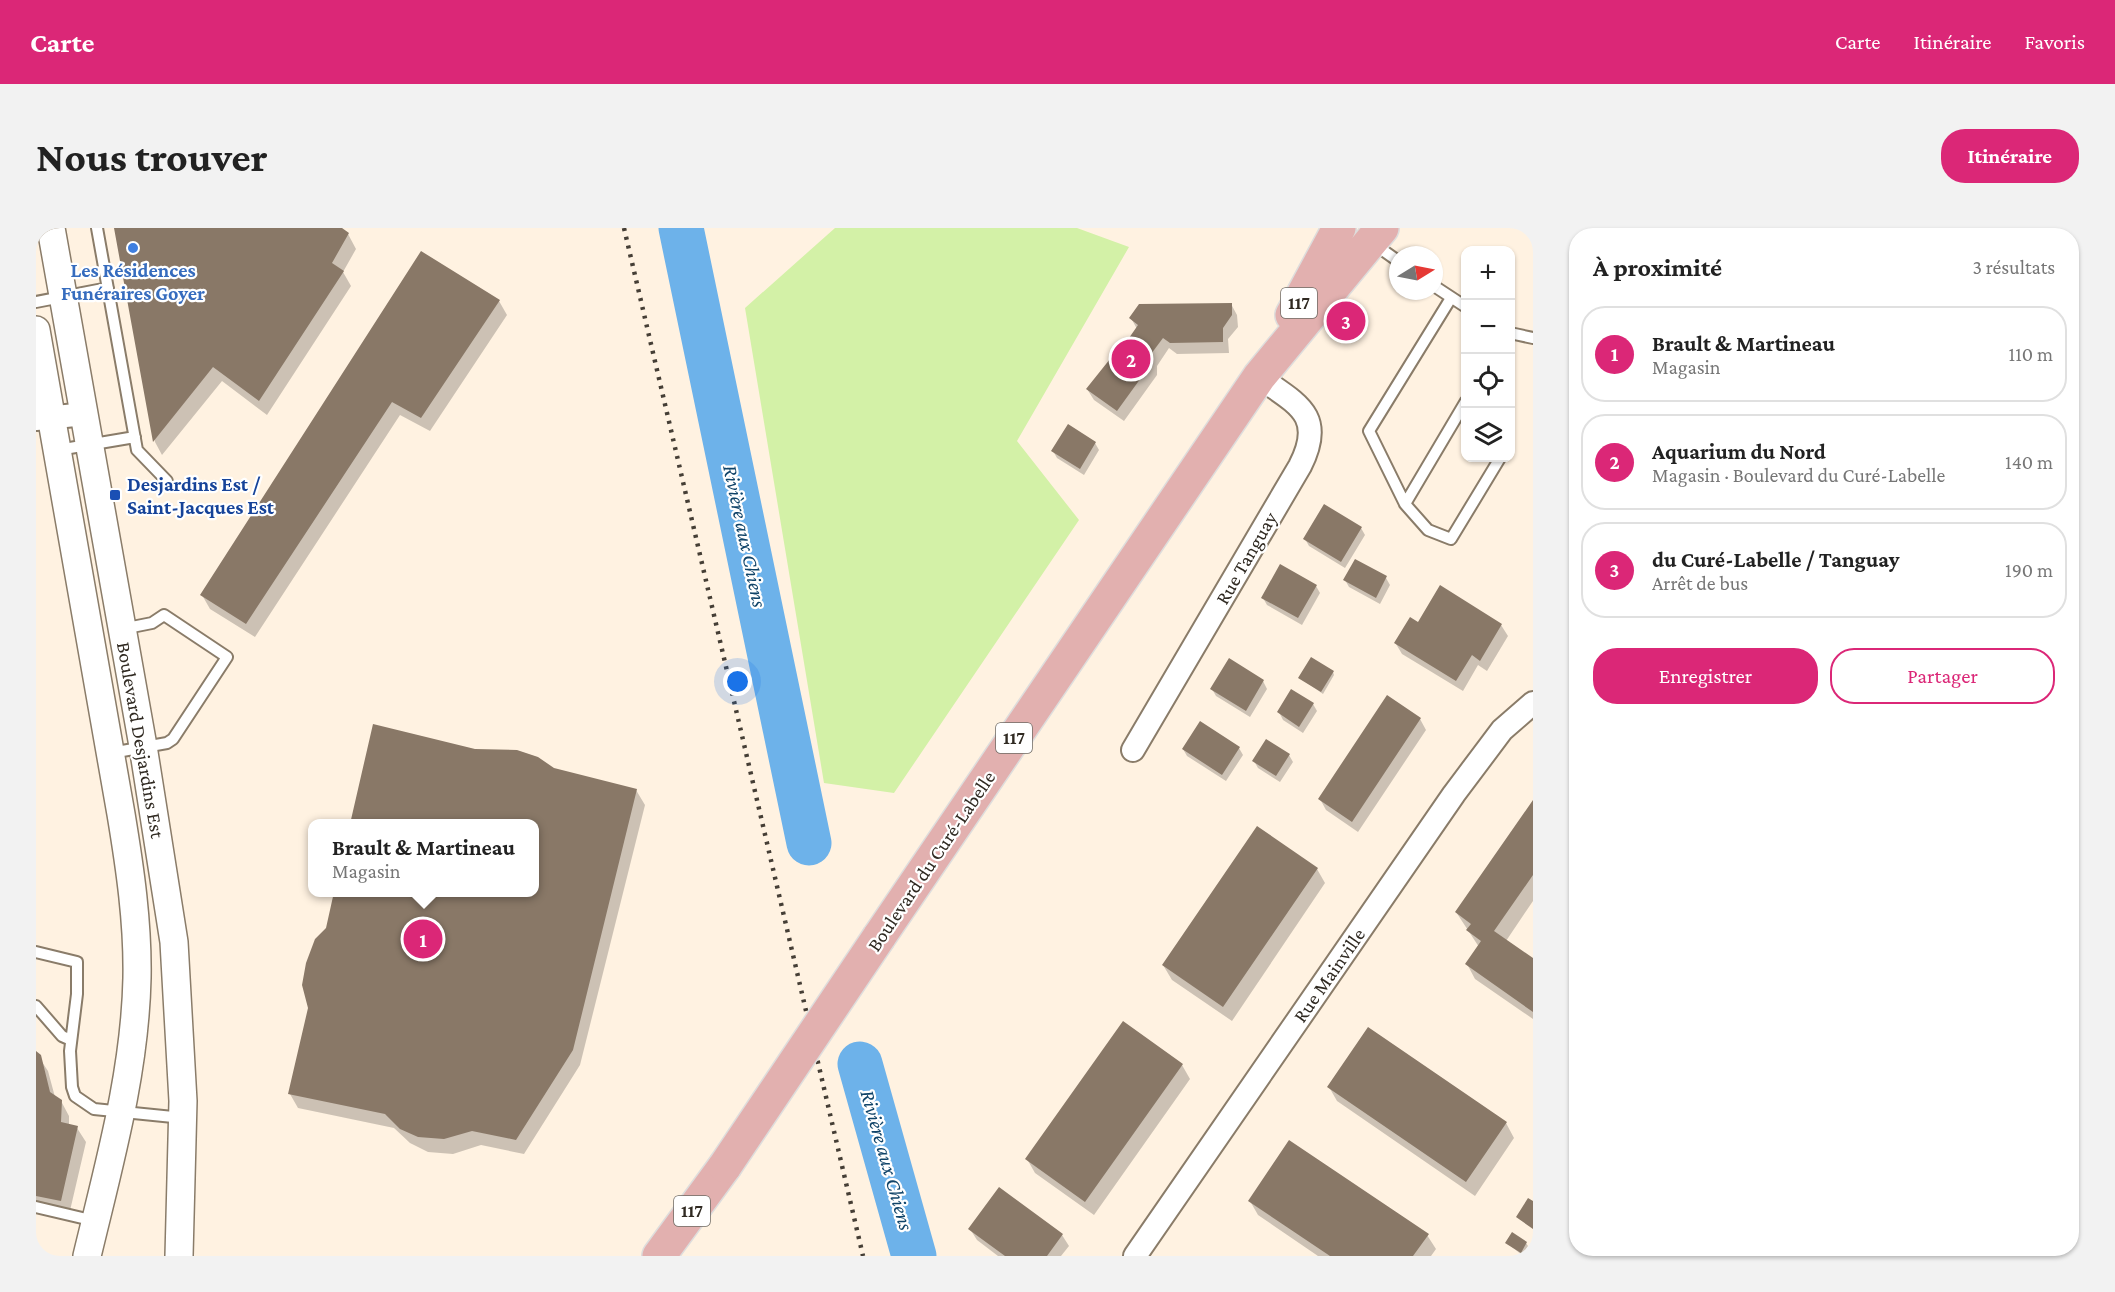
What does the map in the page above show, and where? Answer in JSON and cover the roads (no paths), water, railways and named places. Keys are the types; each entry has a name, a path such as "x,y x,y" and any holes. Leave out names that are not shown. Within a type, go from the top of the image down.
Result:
{"main road":[{"name":"Boulevard du Curé-Labelle","path":"1259,377 1339,228"},
{"name":"Boulevard du Curé-Labelle","path":"658,1256 725,1166 1259,377 1377,235"},
{"name":"Boulevard du Curé-Labelle","path":"674,1256 725,1166"}],"street":[{"name":"Boulevard Desjardins Est","path":"51,228 143,746 174,942 180,1006 183,1118 179,1256"},
{"name":"Boulevard Desjardins Est","path":"36,330 44,419 57,450 132,882 136,948 135,1018 122,1111 87,1256"},
{"name":"Rue Tanguay","path":"1133,750 1300,466 1311,443 1310,427 1297,404 1259,377"},
{"path":"44,419 84,414"},
{"name":"Rue Mainville","path":"1136,1256 1454,794 1502,730 1533,703"}],"lane":[{"path":"97,228 137,450 167,481"},
{"path":"1377,235 1389,250"},
{"path":"36,302 108,288"},
{"path":"1443,292 1461,304"},
{"path":"1451,298 1369,431 1405,504 1428,530 1451,539 1498,462"},
{"path":"1515,334 1533,338"},
{"path":"1405,504 1461,408"},
{"path":"57,450 135,437"},
{"path":"111,753 167,743 173,739 227,657 164,615 152,623 122,629"},
{"path":"36,952 77,962 77,994 71,1040 71,1076 75,1096 94,1109 183,1118"},
{"path":"36,1006 62,1036 71,1040"},
{"path":"36,1207 95,1221"}],"waterway":[{"name":"Rivière aux Chiens","path":"681,228 809,843"},
{"name":"Rivière aux Chiens","path":"860,1064 914,1256"}],"railway":[{"path":"624,228 863,1256"}],"place":[{"name":"Les Résidences Funéraires Goyer","path":"133,248"},
{"name":"du Curé-Labelle / Tanguay","path":"1346,321"},
{"name":"Aquarium du Nord","path":"1131,359"},
{"name":"Desjardins Est / Saint-Jacques Est","path":"115,495"},
{"name":"Brault & Martineau","path":"423,939"}]}
